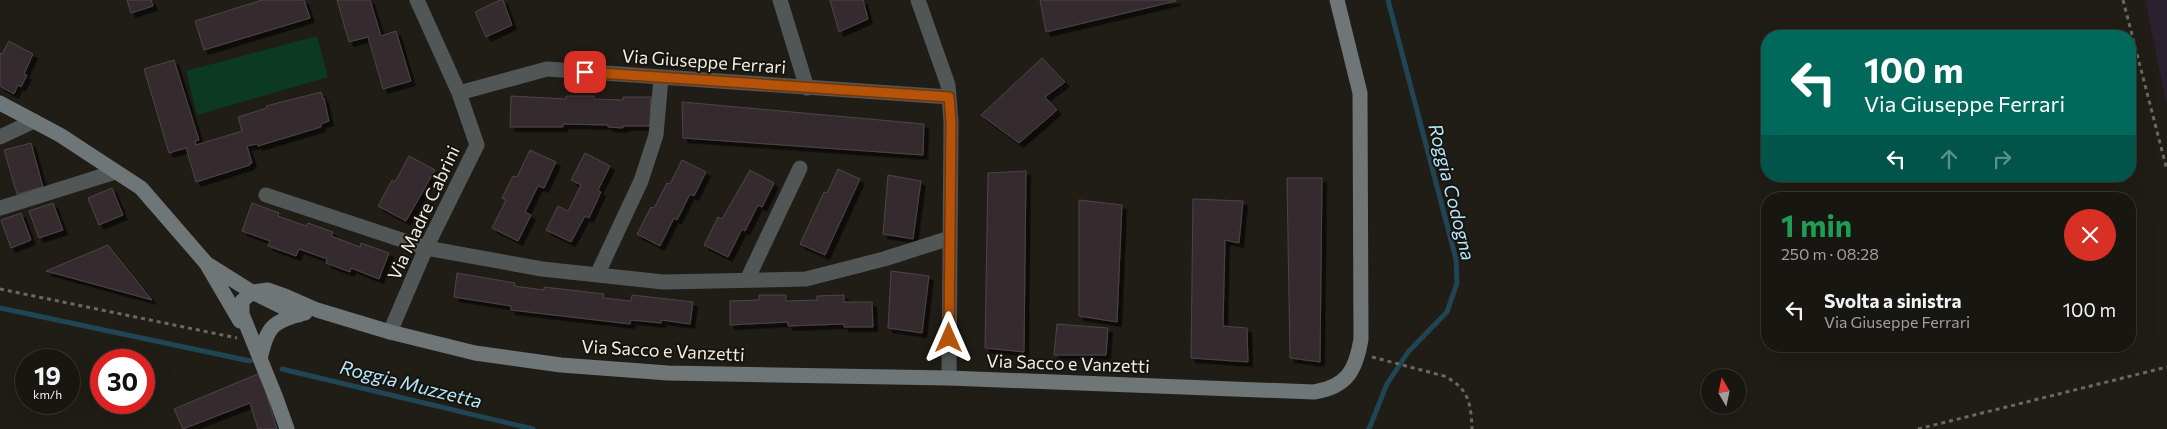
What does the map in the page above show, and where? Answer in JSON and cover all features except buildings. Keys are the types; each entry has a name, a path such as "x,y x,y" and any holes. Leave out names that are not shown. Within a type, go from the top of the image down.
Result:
{"street":[{"name":"Via Madre Cabrini","path":"390,332 426,248 477,145 460,93 417,0"},
{"path":"780,0 807,88"},
{"path":"918,0 948,85 949,97 951,122 949,378"},
{"name":"Via Sacco e Vanzetti","path":"252,292 268,290 317,310 390,332 476,353 561,365 668,373 949,378 1314,392 1329,390 1340,384 1350,374 1358,354 1361,339 1360,93 1337,0"},
{"name":"Via Giuseppe Ferrari","path":"460,93 547,69 949,97"},
{"path":"597,275 641,181 656,135 661,78"},
{"path":"0,103 60,135 141,188 206,263 260,359 286,429"},
{"path":"0,137 34,121"},
{"path":"747,280 800,168"},
{"path":"0,208 116,172"},
{"path":"266,195 426,248 542,270 663,282 806,279 884,259 950,238"},
{"path":"206,263 252,292 299,315"},
{"path":"251,341 240,308 242,301 252,292"},
{"path":"260,359 265,336 270,328 299,315 317,310"}],"path":[{"path":"2123,0 2131,30"},
{"path":"2136,50 2167,170"},
{"path":"0,289 251,341"},
{"path":"1358,354 1444,376 1461,387 1469,403 1472,429"},
{"path":"1918,429 2167,367"}],"shaded area":[{"path":"2145,0 2167,0 2167,105"}],"green space":[{"path":"317,36 328,77 197,115 186,71"}],"waterway":[{"name":"Roggia Codogna","path":"1369,429 1387,384 1408,352 1447,312 1457,283 1456,259 1388,0"},
{"name":"Roggia Muzzetta","path":"0,308 250,361"},
{"name":"Roggia Muzzetta","path":"282,369 533,429"}],"route":[{"path":"585,72 949,97 951,122 949,338"}]}
